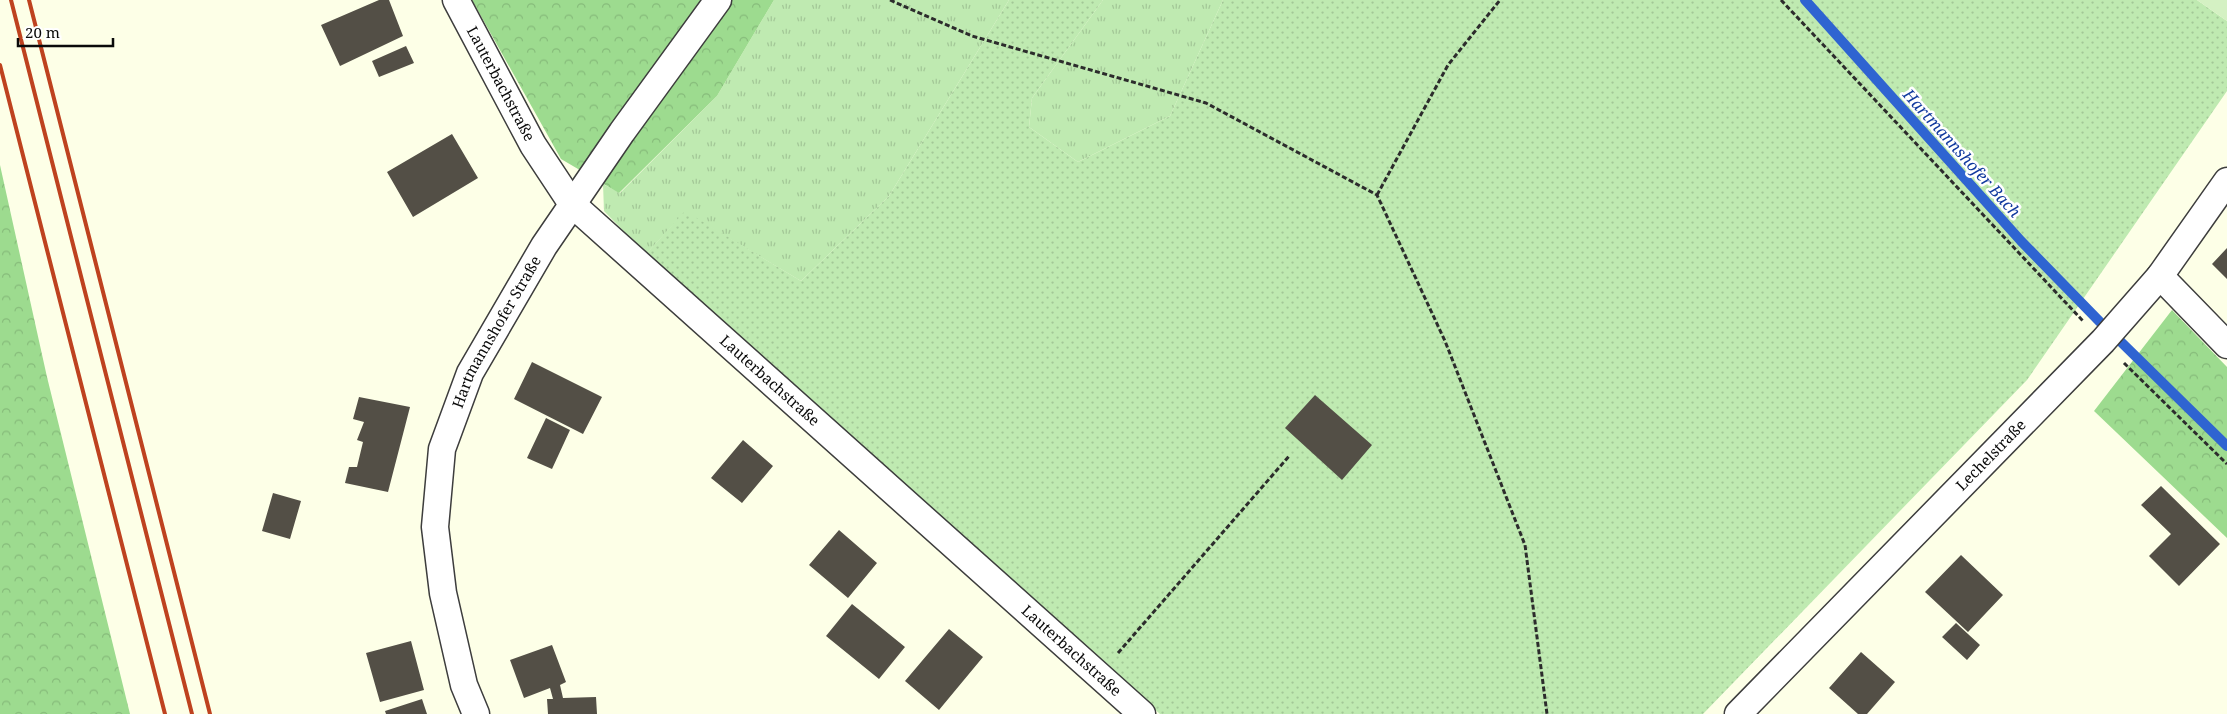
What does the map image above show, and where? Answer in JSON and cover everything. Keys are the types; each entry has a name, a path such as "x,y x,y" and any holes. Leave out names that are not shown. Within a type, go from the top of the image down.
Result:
{"street":[{"name":"Lauterbachstraße","path":"456,0 533,145 572,204 1142,714"},
{"name":"Hartmannshofer Straße","path":"476,714 464,685 443,593 435,527 442,448 470,374 544,246 718,0"},
{"name":"Lechelstraße","path":"1738,714 2103,341 2160,276 2227,181"},
{"path":"2160,276 2227,345"}],"path":[{"path":"890,0 972,36 1206,103 1377,195 1445,342 1525,545 1546,714"},
{"path":"1377,195 1448,66 1500,0"},
{"path":"1781,0 2103,341 2227,464"},
{"path":"1099,675 1290,456"}],"green space":[{"path":"472,0 774,0 717,96 619,193 561,159"},
{"path":"774,0 1009,0 889,196 801,281 685,212 646,254 604,211 603,184 620,193 717,96"},
{"path":"1009,0 1103,0 1032,98 1029,127 1078,162 1170,116 1223,0 2197,0 2227,21 2227,91 2027,380 1703,714 1160,714 646,254 685,211 801,281 889,196"},
{"path":"1103,0 1223,0 1170,116 1078,162 1029,127 1032,98"},
{"path":"2197,0 2227,0 2227,21"},
{"path":"0,165 47,377 130,714 0,714"},
{"path":"2172,310 2227,367 2227,538 2094,411"}],"building":[{"path":"379,0 389,0 403,36 340,66 321,25"},
{"path":"406,46 414,63 379,77 372,61"},
{"path":"452,134 478,178 413,217 387,172"},
{"path":"2227,248 2227,279 2212,264"},
{"path":"532,362 602,397 583,434 514,399"},
{"path":"1315,395 1372,445 1342,480 1285,428"},
{"path":"359,397 410,407 388,492 345,483 349,467 357,467 363,442 357,440 364,422 353,419"},
{"path":"546,418 570,430 552,469 527,458"},
{"path":"743,440 773,466 742,503 711,478"},
{"path":"2161,486 2220,544 2179,586 2149,556 2171,534 2141,505"},
{"path":"273,493 301,501 290,539 262,531"},
{"path":"839,530 877,563 848,598 809,565"},
{"path":"1961,555 2003,595 1968,632 1925,592"},
{"path":"852,604 905,647 879,679 826,636"},
{"path":"1956,623 1980,645 1967,660 1942,637"},
{"path":"949,629 983,657 939,710 905,681"},
{"path":"411,641 424,690 380,702 366,653"},
{"path":"552,645 566,682 560,685 563,698 596,697 597,714 548,714 547,699 553,699 550,688 524,698 510,660"},
{"path":"1861,652 1895,682 1867,714 1858,714 1829,688"},
{"path":"422,699 427,714 386,714 385,711"}],"waterway":[{"name":"Hartmannshofer Bach","path":"1805,0 2021,241 2100,322"},
{"name":"Hartmannshofer Bach","path":"2120,341 2227,446"}],"railway":[{"path":"11,0 192,714"},
{"path":"29,0 210,714"},
{"path":"0,65 165,714"}]}
